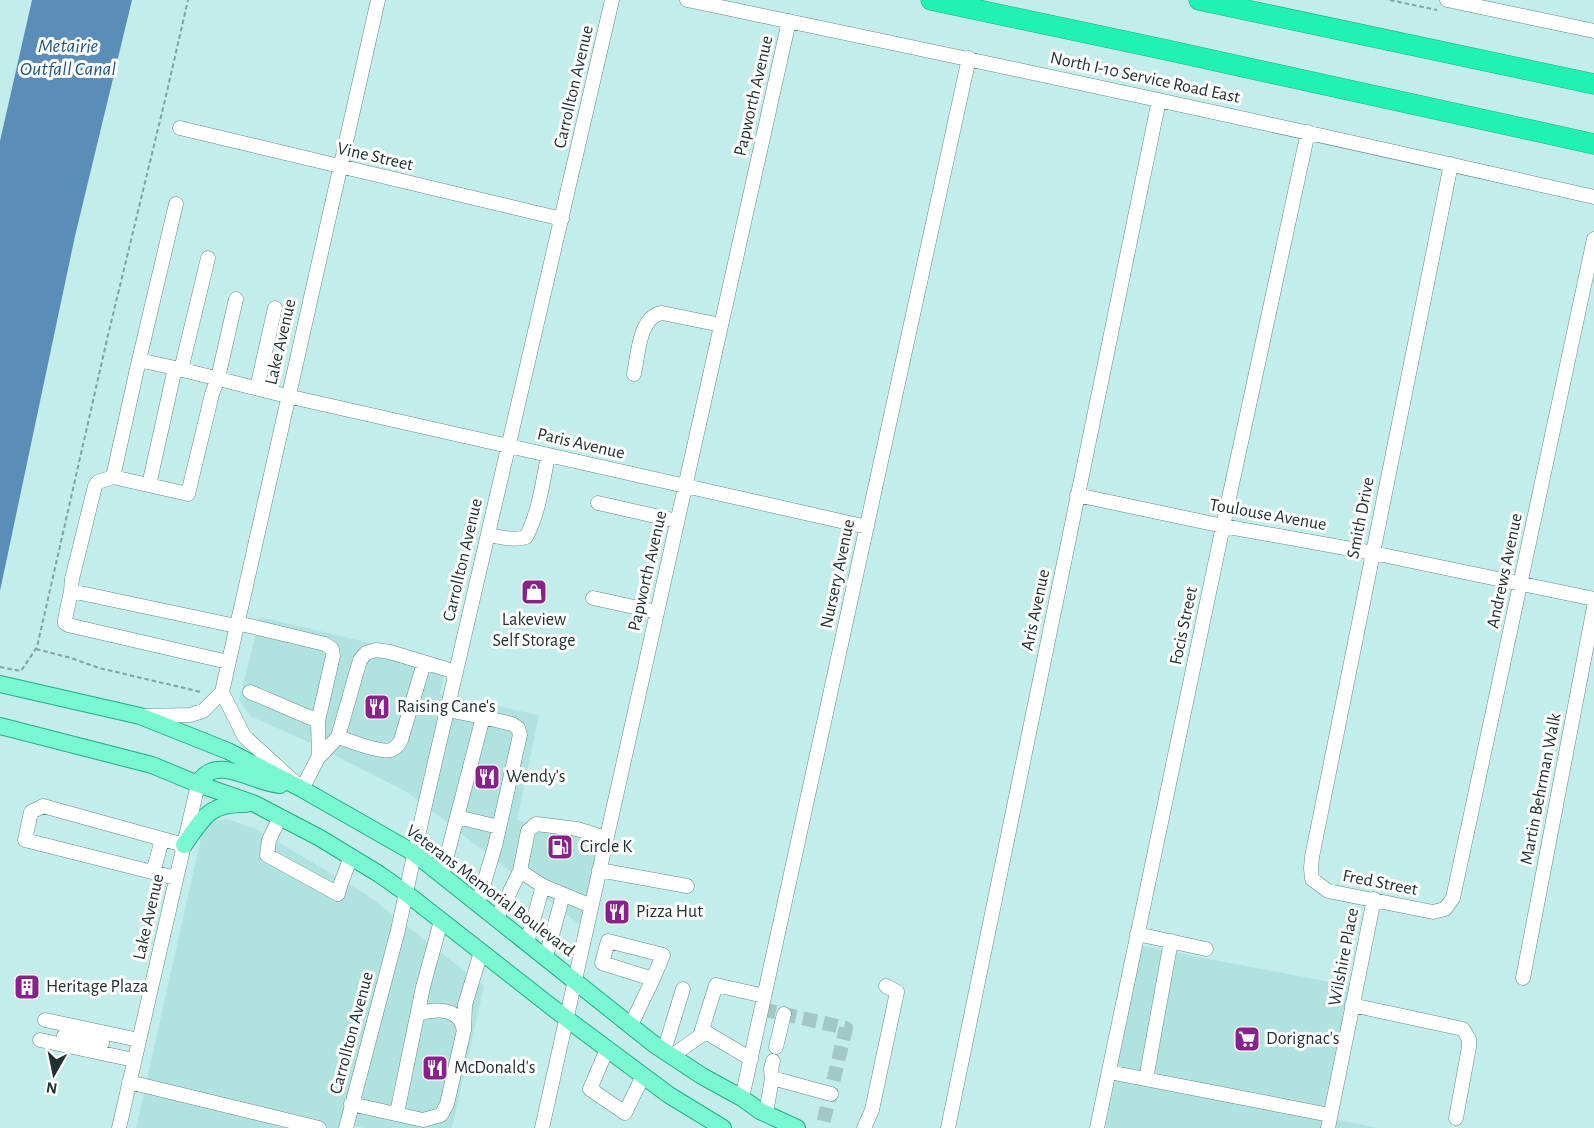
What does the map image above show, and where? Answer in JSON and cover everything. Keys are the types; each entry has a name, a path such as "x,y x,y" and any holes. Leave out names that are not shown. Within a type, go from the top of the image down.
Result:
{"highway":[{"path":"931,0 1594,144"},
{"path":"1199,0 1594,84"}],"main road":[{"name":"Veterans Memorial Boulevard","path":"0,684 140,716 228,752 296,786 414,853 668,1053 702,1076 796,1128"},
{"path":"0,726 152,765 255,804 320,838 406,893 643,1076 723,1128"},
{"path":"198,784 202,776 210,771 224,770 270,784 296,786"},
{"path":"184,845 203,819 214,809 230,804 255,804"}],"street":[{"name":"Lake Avenue","path":"222,692 378,0"},
{"name":"Carrollton Avenue","path":"346,1128 398,930 612,0"},
{"name":"North I-10 Service Road East","path":"687,0 969,58 1594,197"},
{"path":"1447,0 1485,4 1594,31"},
{"name":"Papworth Avenue","path":"542,1128 789,21"},
{"name":"Nursery Avenue","path":"742,1098 969,58"},
{"name":"Aris Avenue","path":"948,1128 1159,100"},
{"name":"Vine Street","path":"180,129 562,219"},
{"name":"Focis Street","path":"1097,1128 1308,132"},
{"name":"Smith Drive","path":"1312,879 1312,857 1451,164"},
{"path":"113,477 177,204"},
{"name":"Andrews Avenue","path":"1445,909 1453,898 1594,239"},
{"path":"149,485 208,258"},
{"path":"228,662 68,625 65,620 72,579 95,486 98,482 113,477 188,494 236,298"},
{"path":"257,388 275,308"},
{"path":"634,374 643,329 653,315 662,313 721,325"},
{"name":"Paris Avenue","path":"139,360 287,396 867,527"},
{"path":"488,535 520,539 526,537 537,504 548,455"},
{"name":"Toulouse Avenue","path":"1077,495 1594,599"},
{"path":"598,503 678,521"},
{"path":"71,591 325,644 332,649 333,656 318,721 320,757"},
{"path":"593,598 657,612"},
{"name":"Martin Behrman Walk","path":"1523,978 1594,608"},
{"path":"140,716 190,715 203,711 222,692 244,736 296,786 338,737 360,660 366,653 376,650 390,652 456,672"},
{"path":"338,737 366,746 390,750 397,746 401,740 424,663"},
{"path":"250,692 318,721"},
{"path":"447,710 512,724 520,731 499,827 478,903"},
{"path":"442,875 483,717"},
{"name":"Lake Avenue","path":"119,1128 198,784"},
{"path":"176,878 25,840 31,812 43,806 184,845"},
{"path":"280,817 269,840 267,855 338,894 351,857"},
{"path":"457,817 499,827"},
{"path":"497,918 520,871 528,831 536,824 577,830 606,838"},
{"path":"153,872 162,840"},
{"path":"599,870 687,886"},
{"path":"520,871 543,886 591,906"},
{"name":"Fred Street","path":"1312,879 1328,891 1433,912 1445,909"},
{"path":"527,942 543,886"},
{"path":"546,957 563,895"},
{"name":"Wilshire Place","path":"1329,1121 1374,899"},
{"path":"397,1113 423,987 441,921"},
{"path":"1137,934 1206,949"},
{"path":"583,941 606,947"},
{"path":"631,1025 663,955 608,941 602,963 652,979"},
{"path":"1146,1079 1171,941"},
{"path":"351,1104 423,1120 441,1115 447,1104 464,1030 465,1005 481,952"},
{"path":"668,1053 697,1038 702,1030 716,985 765,996"},
{"path":"864,1128 872,1110 897,992 886,986"},
{"path":"668,1053 683,988"},
{"path":"1353,1005 1463,1029 1469,1039 1469,1047 1456,1118"},
{"path":"418,1014 435,1010 449,1013 459,1019 464,1030"},
{"path":"766,1113 772,1078 771,1069 784,1014"},
{"path":"45,1020 136,1050"},
{"path":"702,1030 751,1059"},
{"path":"64,1036 136,1050"},
{"path":"40,1040 136,1050"},
{"path":"607,1049 590,1089 625,1113 643,1076"},
{"path":"1108,1072 1329,1121"},
{"path":"772,1078 831,1094"},
{"path":"129,1082 319,1128"}],"path":[{"path":"0,667 21,671 36,649 188,0"},
{"path":"36,649 109,670 208,694 211,703"}],"shaded area":[{"path":"260,617 447,661 440,694 539,715 517,820 601,842 579,924 407,792 304,740 250,716 239,700"},
{"path":"227,819 256,829 366,894 484,986 452,1128 365,1128 342,1124 341,1128 136,1128 202,833 212,821"},
{"path":"1142,946 1350,986 1324,1117 1378,1128 1105,1128"}],"water":[{"name":"Metairie Outfall Canal","path":"32,0 132,0 75,236 0,591 0,141"}],"tunnel":[{"path":"762,1009 846,1028 822,1128"}],"place":[{"name":"Lakeview Self Storage","path":"534,592"},
{"name":"Raising Cane's","path":"377,707"},
{"name":"Wendy's","path":"487,777"},
{"name":"Circle K","path":"560,847"},
{"name":"Pizza Hut","path":"617,912"},
{"name":"Heritage Plaza","path":"27,987"},
{"name":"Dorignac's","path":"1247,1039"},
{"name":"McDonald's","path":"435,1068"}]}
